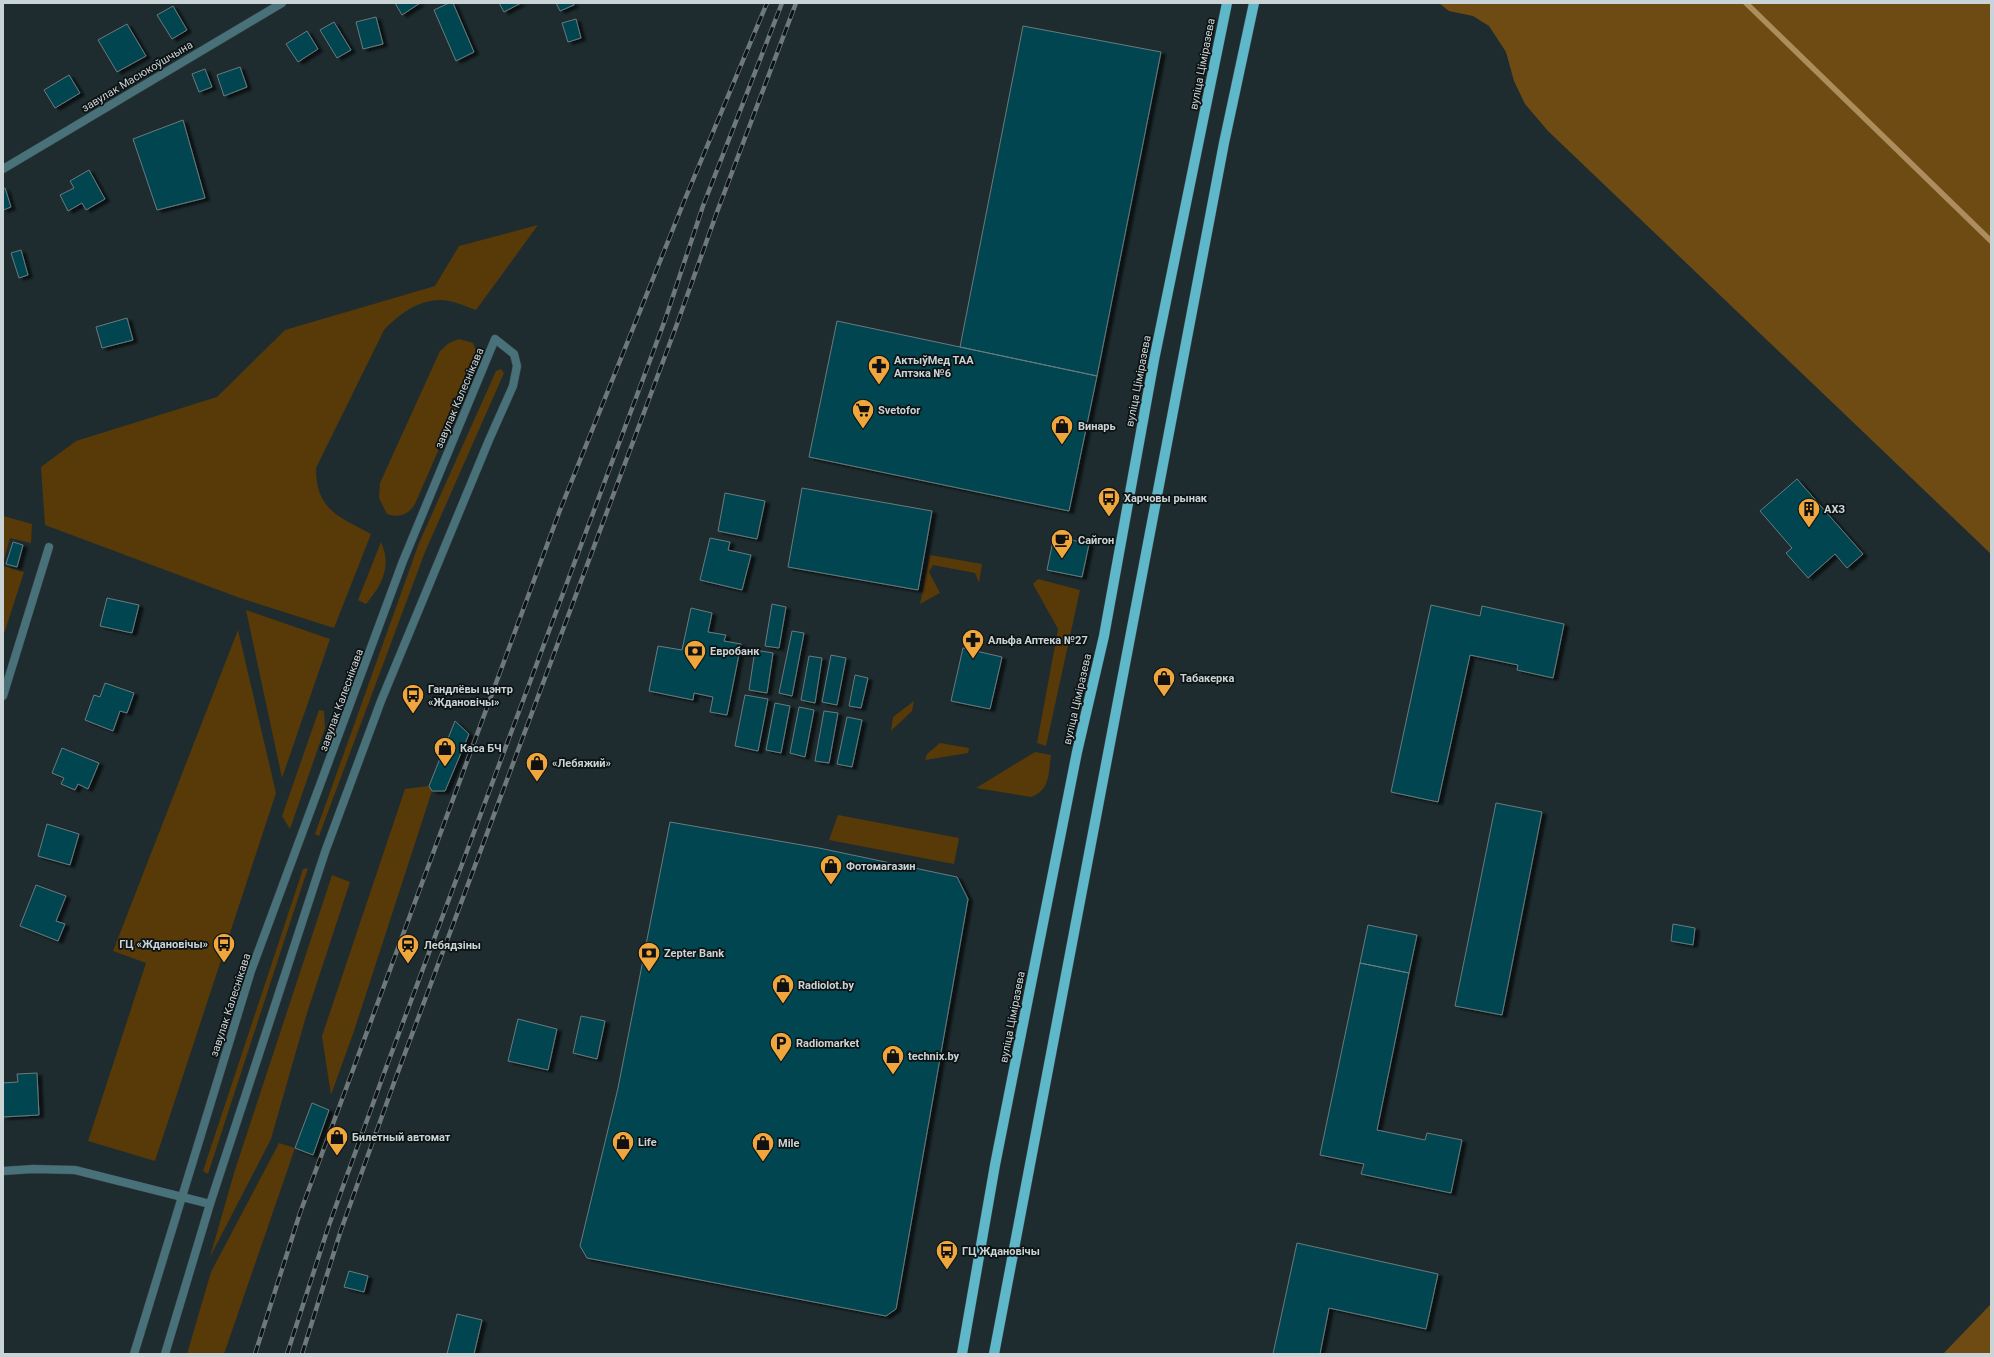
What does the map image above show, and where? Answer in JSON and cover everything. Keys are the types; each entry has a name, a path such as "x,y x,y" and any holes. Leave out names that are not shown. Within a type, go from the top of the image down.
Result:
{"main road":[{"name":"вуліца Ціміразева","path":"962,1354 995,1165 1077,752 1104,636 1154,360 1227,3"},
{"path":"994,1354 1222,159 1254,3"}],"street":[{"name":"завулак Масюкоўшчына","path":"3,169 282,3"},
{"name":"завулак Калеснікава","path":"134,1354 251,971 299,847 403,561 495,339 514,354 518,366 513,386 486,447 370,730 325,852 210,1204 165,1354"},
{"path":"3,696 49,547"},
{"path":"3,1171 33,1169 74,1170 158,1189 210,1204"}],"shaded area":[{"path":"1439,3 1991,3 1991,554 1548,131 1525,104 1514,81 1506,52 1489,26 1473,16 1449,11"},
{"path":"538,225 476,310 449,301 432,301 409,309 384,330 316,468 320,494 325,503 339,516 371,534 334,628 240,598 45,525 41,467 76,441 217,397 285,330 435,286 459,246"},
{"path":"459,339 473,343 477,354 474,368 415,504 403,515 395,516 387,514 379,498 380,483 440,351 449,343"},
{"path":"501,369 504,373 425,552 319,836 315,834 419,543 496,371"},
{"path":"3,516 32,524 31,543 10,538 3,563"},
{"path":"381,542 386,559 384,575 377,590 366,604 358,600"},
{"path":"930,555 982,564 979,583 975,573 933,565 929,572 940,593 920,604"},
{"path":"3,566 24,572 3,637"},
{"path":"1038,579 1080,590 1046,746 1037,743 1058,629 1033,584"},
{"path":"246,610 330,639 282,778"},
{"path":"238,630 276,793 155,1161 88,1141 146,963 113,951"},
{"path":"914,701 912,711 891,731 893,717"},
{"path":"319,710 324,711 325,728 290,829 282,816"},
{"path":"940,743 969,748 968,753 925,760 927,754"},
{"path":"1035,752 1051,755 1047,780 1042,790 1037,794 1031,797 976,788"},
{"path":"429,786 432,791 354,1031 331,1095 322,1036 405,789"},
{"path":"838,815 959,838 954,864 829,840"},
{"path":"308,868 208,1174 203,1171 303,869"},
{"path":"332,875 350,882 307,1013 271,1139 210,1257 234,1173"},
{"path":"279,1143 295,1148 224,1354 187,1354 211,1272"},
{"path":"1991,1304 1991,1354 1943,1354"}],"building":[{"path":"395,3 420,3 402,15"},
{"path":"449,3 453,3 474,52 456,61 434,10"},
{"path":"499,3 521,3 504,12"},
{"path":"556,3 573,3 574,5 560,11"},
{"path":"173,6 187,30 172,39 157,15"},
{"path":"376,17 383,44 363,49 356,22"},
{"path":"576,19 581,38 568,42 562,23"},
{"path":"334,22 351,50 337,58 320,30"},
{"path":"127,24 146,56 117,72 98,40"},
{"path":"1023,26 1161,52 1097,376 960,347"},
{"path":"307,31 318,49 298,62 286,44"},
{"path":"240,67 247,87 224,96 217,75"},
{"path":"205,69 212,87 199,92 192,74"},
{"path":"69,75 80,93 55,108 44,90"},
{"path":"183,120 205,198 157,210 133,139"},
{"path":"89,170 105,199 86,210 82,203 68,211 60,195 74,188 70,181"},
{"path":"5,188 11,207 3,210 3,189"},
{"path":"21,250 28,275 19,278 11,253"},
{"path":"127,318 133,340 102,348 96,327"},
{"path":"837,321 1097,376 1069,511 809,457"},
{"name":"АХЗ","path":"1797,479 1863,554 1847,568 1835,554 1808,578 1786,553 1792,548 1760,511"},
{"path":"802,488 932,511 918,590 788,567"},
{"path":"725,493 765,501 757,539 718,531"},
{"path":"1054,536 1089,544 1082,577 1047,570"},
{"path":"710,538 730,542 728,550 751,555 742,590 700,580"},
{"path":"13,542 23,545 17,567 6,564"},
{"path":"107,598 139,605 132,633 100,626"},
{"path":"772,604 786,607 779,648 765,646"},
{"path":"1431,605 1480,616 1482,606 1564,624 1553,678 1517,670 1518,665 1470,655 1438,802 1391,792"},
{"name":"Евробанк","path":"691,608 712,613 708,632 726,635 724,641 741,644 727,715 710,712 713,697 694,693 693,700 649,691 658,646 682,650"},
{"path":"792,631 804,633 792,696 779,693"},
{"path":"963,648 1002,657 990,709 951,701"},
{"path":"755,650 773,653 767,693 749,690"},
{"path":"831,655 846,658 837,705 822,702"},
{"path":"809,656 822,658 815,703 801,700"},
{"path":"855,675 868,678 861,708 849,706"},
{"path":"105,683 134,693 127,713 120,711 113,731 85,720 94,695 100,697"},
{"path":"745,695 768,699 758,751 735,746"},
{"path":"775,703 790,706 781,753 766,750"},
{"path":"799,707 814,710 805,757 790,753"},
{"path":"824,711 838,713 829,763 815,761"},
{"path":"847,717 862,720 852,767 837,764"},
{"name":"Каса БЧ","path":"455,721 469,734 445,791 432,791 429,786"},
{"path":"62,748 99,763 88,789 78,784 75,790 61,784 64,778 52,773"},
{"path":"1496,803 1542,812 1502,1015 1455,1006"},
{"name":"Radiomarket","path":"670,822 819,848 957,877 968,899 896,1309 886,1316 587,1258 580,1246 618,1088"},
{"path":"47,824 79,834 70,865 38,856"},
{"path":"36,885 66,896 56,921 65,924 58,941 20,926"},
{"path":"1673,924 1695,928 1693,945 1671,941"},
{"path":"1368,925 1417,935 1409,973 1360,963"},
{"path":"1360,963 1409,973 1377,1130 1425,1140 1427,1133 1462,1140 1451,1193 1361,1174 1364,1164 1320,1155"},
{"path":"581,1016 605,1021 597,1059 573,1053"},
{"path":"518,1019 557,1029 548,1070 508,1061"},
{"path":"37,1073 39,1115 3,1117 3,1083 18,1082 17,1074"},
{"path":"312,1103 329,1110 313,1155 295,1148"},
{"path":"1297,1243 1438,1274 1426,1329 1329,1308 1320,1354 1273,1354"},
{"path":"349,1271 368,1276 364,1292 344,1287"},
{"path":"457,1314 482,1320 474,1354 447,1354"}],"waterway":[{"path":"1746,3 1991,241"}],"railway":[{"path":"255,1354 300,1213 560,510 685,199 767,3"},
{"path":"287,1354 329,1225 383,1076 665,320 703,206 782,3"},
{"path":"302,1354 341,1230 395,1080 796,3"}],"place":[{"name":"АктыўМед ТАА Аптэка №6","path":"879,386"},
{"name":"Svetofor","path":"863,430"},
{"name":"Винарь","path":"1062,446"},
{"name":"Харчовы рынак","path":"1109,518"},
{"name":"АХЗ","path":"1809,528"},
{"name":"Сайгон","path":"1062,560"},
{"name":"Альфа Аптека №27","path":"973,660"},
{"name":"Евробанк","path":"695,670"},
{"name":"Табакерка","path":"1164,698"},
{"name":"Гандлёвы цэнтр «Ждановічы»","path":"413,714"},
{"name":"Каса БЧ","path":"445,768"},
{"name":"«Лебяжий»","path":"537,782"},
{"name":"Фотомагазин","path":"831,886"},
{"name":"ГЦ «Ждановічы»","path":"224,964"},
{"name":"Лебядзіны","path":"408,964"},
{"name":"Zepter Bank","path":"649,972"},
{"name":"Radiolot.by","path":"783,1004"},
{"name":"Radiomarket","path":"781,1062"},
{"name":"technix.by","path":"893,1076"},
{"name":"Билетный автомат","path":"337,1156"},
{"name":"Life","path":"623,1162"},
{"name":"Mile","path":"763,1162"},
{"name":"ГЦ Ждановічы","path":"947,1270"}]}
